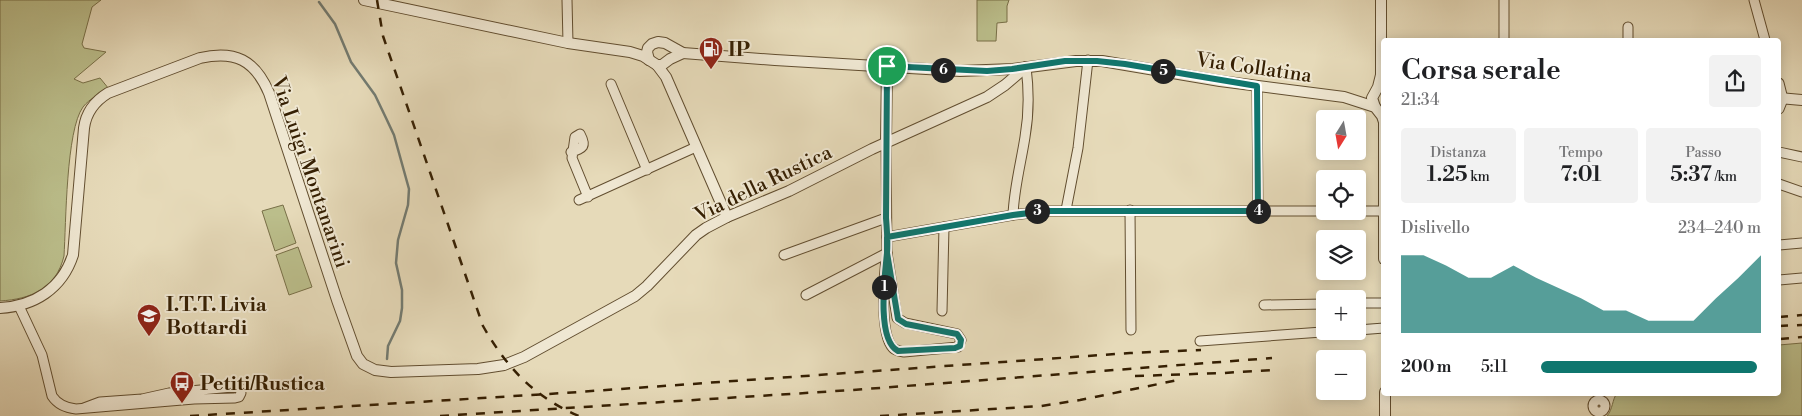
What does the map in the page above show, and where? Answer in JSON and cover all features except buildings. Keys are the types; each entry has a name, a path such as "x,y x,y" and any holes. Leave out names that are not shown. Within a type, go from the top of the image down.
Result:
{"street":[{"path":"364,0 568,42 630,52 661,62"},
{"path":"567,0 568,42"},
{"path":"1381,0 1382,38"},
{"path":"1504,0 1504,38"},
{"path":"1754,0 1764,38"},
{"path":"1628,27 1628,38"},
{"path":"630,52 648,48 655,42 662,42 669,46 671,53 661,62"},
{"name":"Via Collatina","path":"669,46 683,53 977,71 1088,60 1125,64 1257,86 1344,97"},
{"path":"648,48 647,52 661,62 727,217"},
{"name":"Via Collatina","path":"661,62 683,53"},
{"name":"Via Luigi Montanarini","path":"0,308 19,306 49,292 70,264 84,128 86,118 95,104 108,94 192,60 207,56 226,56 239,59 253,67 260,75 269,93 337,300 360,361 371,369 392,372 478,369 504,364"},
{"path":"1066,210 1078,148 1088,60"},
{"path":"887,66 887,253 884,280 884,312 888,338 892,347 904,352 960,346 961,340 958,334 906,324 898,319 887,253"},
{"path":"1013,215 1014,192 1027,124 1028,90 1026,67"},
{"name":"Via della Rustica","path":"504,364 524,357 635,296 696,235 706,228 886,142 987,97 1026,67"},
{"path":"611,84 647,170"},
{"path":"1257,86 1258,211"},
{"path":"1344,97 1378,91"},
{"path":"1378,91 1371,99 1378,108"},
{"path":"1344,97 1378,108"},
{"path":"1781,99 1802,100"},
{"path":"571,152 584,198 696,147"},
{"path":"1781,152 1802,156"},
{"path":"1781,185 1802,192"},
{"path":"1130,210 1131,330"},
{"path":"887,237 1039,211 1316,211"},
{"path":"1366,211 1381,211"},
{"path":"784,255 886,218"},
{"path":"942,311 944,227"},
{"path":"1781,245 1802,243"},
{"path":"806,295 887,253"},
{"path":"1781,280 1802,278"},
{"path":"1366,303 1381,303"},
{"path":"1264,305 1316,304"},
{"path":"19,306 42,355 54,399 67,408 84,408 194,399 235,398 240,397 241,393 240,388 236,387 168,393 142,399 100,402 84,408"},
{"path":"1366,329 1381,328"},
{"path":"1200,341 1316,332"},
{"path":"1385,396 1385,416"},
{"path":"1595,413 1593,405 1596,396"}],"green space":[{"path":"0,0 101,0 92,7 82,44 84,48 106,52 74,79 83,83 100,78 109,89 95,96 86,104 77,119 70,156 64,256 55,277 41,290 32,295 0,301"},
{"path":"977,0 1009,0 1007,22 997,23 996,41 977,41"},
{"path":"283,205 296,243 275,251 262,211"},
{"path":"298,247 312,287 289,295 276,255"},
{"path":"1802,343 1802,416 1607,416 1616,396 1781,396 1781,345"}],"waterway":[{"path":"319,2 335,24 351,62 375,95 394,135 409,189 408,205 398,240 396,263 402,290 402,308 400,321 388,346 387,359"}],"railway":[{"path":"377,0 383,36 483,326 502,355 523,380 548,400 579,416"},
{"path":"1781,317 1802,315"},
{"path":"1781,326 1802,325"},
{"path":"1781,339 1802,337"},
{"path":"190,416 564,393 1130,353 1201,350"},
{"path":"440,416 853,390 1272,358"},
{"path":"1135,376 1273,370"},
{"path":"880,416 1041,406 1178,380"}],"place":[{"name":"IP","path":"711,70"},
{"name":"I.T.T. Livia Bottardi","path":"149,337"},
{"name":"Petiti/Rustica","path":"182,404"}],"route":[{"path":"887,66 886,218 887,253 884,271 884,304 888,338 892,347 898,351 955,348 960,346 961,340 957,334 906,324 898,319 887,253 887,237 1046,211 1258,211 1257,86 1125,64 1081,60 987,71 887,66"}]}
